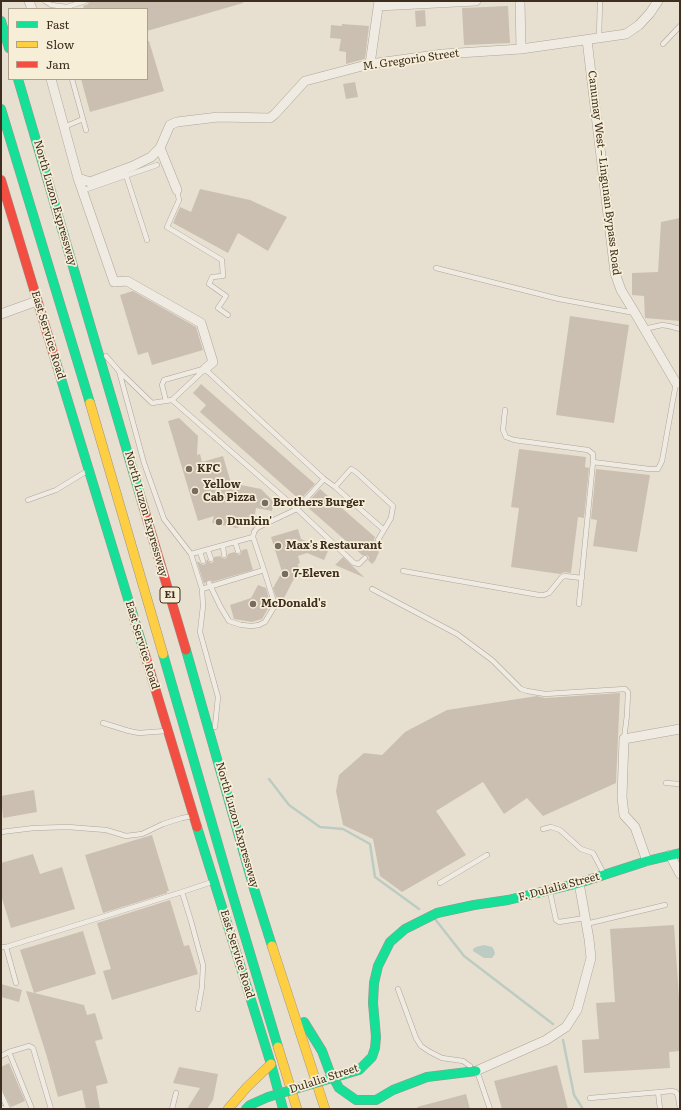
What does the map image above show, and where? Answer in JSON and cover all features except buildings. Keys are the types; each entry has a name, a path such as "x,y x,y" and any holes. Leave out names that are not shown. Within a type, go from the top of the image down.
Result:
{"main road":[{"path":"1,21 8,45"},
{"name":"North Luzon Expressway","path":"18,80 213,742 254,889 325,1109"},
{"name":"North Luzon Expressway","path":"1,109 112,476 232,894 297,1109"},
{"name":"East Service Road","path":"1,180 193,816 271,1064 283,1107"},
{"name":"F. Dulalia Street","path":"437,913 474,905 508,900 579,883 647,861 680,853"},
{"name":"Dulalia Street","path":"246,1109 250,1105 268,1097 359,1070 372,1057 376,1037 374,983 378,966 390,942 422,918 437,913"},
{"path":"290,1001 322,1051 328,1070 339,1088 356,1100 376,1100 393,1090 427,1078 476,1071"},
{"path":"228,1109 246,1087 271,1064"},
{"path":"376,1109 408,1092 476,1071"},
{"path":"273,1109 283,1107"}],"street":[{"path":"370,64 379,3 476,1"},
{"path":"520,1 521,49"},
{"name":"M. Gregorio Street","path":"78,178 90,182 125,173 151,157 160,148 170,125 177,122 218,117 270,118 305,81 370,64 443,54 521,49 626,34 639,25 658,1"},
{"name":"Canumay West – Lingunan Bypass Road","path":"587,40 615,272 621,290 678,383"},
{"path":"51,80 78,178 114,282 127,281 201,323 213,362 205,369"},
{"path":"160,148 177,190"},
{"path":"1,314 38,301"},
{"path":"647,861 635,827 624,815 622,796 624,739 680,729"},
{"path":"670,855 680,874"},
{"path":"476,1071 546,1040 566,1027 577,1010 591,958 579,883"}],"lane":[{"path":"45,1 51,6 67,7 85,1"},
{"path":"598,38 600,1"},
{"path":"662,44 680,26"},
{"path":"72,80 86,130"},
{"path":"64,127 83,119"},
{"path":"87,189 125,173 157,165"},
{"path":"125,173 147,240"},
{"path":"177,190 179,200 167,227 222,260 223,276 212,277 209,284 226,296 218,308 228,315"},
{"path":"436,268 559,299 635,313"},
{"path":"644,329 662,325 680,329"},
{"path":"96,345 119,371 152,402 172,400 205,369"},
{"path":"166,401 162,385 164,380 205,369"},
{"path":"205,369 324,479 384,530"},
{"path":"119,371 144,463 164,519 191,554 202,589 203,606 200,632 218,697 213,742"},
{"path":"594,462 658,469 662,461 678,383"},
{"path":"172,400 297,509 354,563 359,564 365,558"},
{"path":"505,410 503,430 506,437 514,440 588,450 593,454 594,462 579,604"},
{"path":"28,500 56,490 89,469"},
{"path":"335,487 351,469 393,506 390,518 378,540"},
{"path":"209,585 229,621 241,625 252,626 265,622 274,607 274,602 253,537 257,528 297,509 324,479"},
{"path":"191,554 253,537"},
{"path":"235,542 238,551"},
{"path":"223,546 224,555"},
{"path":"208,550 211,558"},
{"path":"200,552 203,561"},
{"path":"202,589 209,585 264,570"},
{"path":"404,571 539,595 548,593 562,577 582,578"},
{"path":"372,589 457,634 492,660 521,689 545,694 625,689 628,692 624,739"},
{"path":"103,723 129,732 139,733 168,730"},
{"path":"666,783 680,784"},
{"path":"1,832 34,828 68,827 106,830 126,836 142,834 182,818 193,816"},
{"path":"543,829 551,827 560,830 581,849 593,853 604,875"},
{"path":"440,883 488,855"},
{"path":"16,982 4,947 214,881"},
{"path":"550,890 556,920 559,922 586,921 665,905"},
{"path":"182,892 203,965 202,987 198,1009"},
{"path":"398,988 416,1038 421,1046 442,1058 463,1061 476,1071 490,1109"},
{"path":"1,1056 29,1046 33,1048 51,1109"},
{"path":"9,1052 32,1109"},
{"path":"590,1098 672,1091 676,1092 678,1096 680,1109"},
{"path":"658,1092 660,1109"},
{"path":"172,1109 176,1093"},
{"path":"1,1094 8,1109"},
{"path":"1,1108 5,1109"}],"shaded area":[{"path":"484,945 492,947 494,950 495,954 492,958 484,958 473,951 476,947"}],"waterway":[{"path":"269,779 289,805 320,827 343,829 370,844 375,877 419,909"},
{"path":"435,919 464,956 553,1024"},
{"path":"563,1040 574,1095 583,1109"}],"traffic: fast":[{"path":"1,21 8,45"},
{"path":"18,80 142,502"},
{"path":"1,109 90,403"},
{"path":"55,359 143,648"},
{"path":"186,650 254,889 272,946"},
{"path":"163,654 278,1047"},
{"path":"197,827 271,1064 283,1109"},
{"path":"359,1070 372,1057 375,1048 376,1037 373,1003 374,983 378,966 390,942 405,929 437,913 474,905 508,900 579,883 647,861 680,853"},
{"path":"304,1022 322,1051 329,1070 339,1088 356,1100 376,1100 393,1090 427,1077 476,1071"},
{"path":"268,1097 359,1070"},
{"path":"246,1109 250,1105 268,1097"}],"traffic: slow":[{"path":"90,403 163,654"},
{"path":"272,946 325,1109"},
{"path":"278,1047 297,1109"},
{"path":"228,1109 247,1087 271,1064"}],"traffic: jam":[{"path":"1,180 55,359"},
{"path":"142,502 186,650"},
{"path":"143,648 197,827"}],"place":[{"name":"KFC","path":"189,469"},
{"name":"Yellow Cab Pizza","path":"195,491"},
{"name":"Brothers Burger","path":"265,503"},
{"name":"Dunkin'","path":"219,522"},
{"name":"Max's Restaurant","path":"278,546"},
{"name":"7-Eleven","path":"285,574"},
{"name":"McDonald's","path":"253,604"}]}
